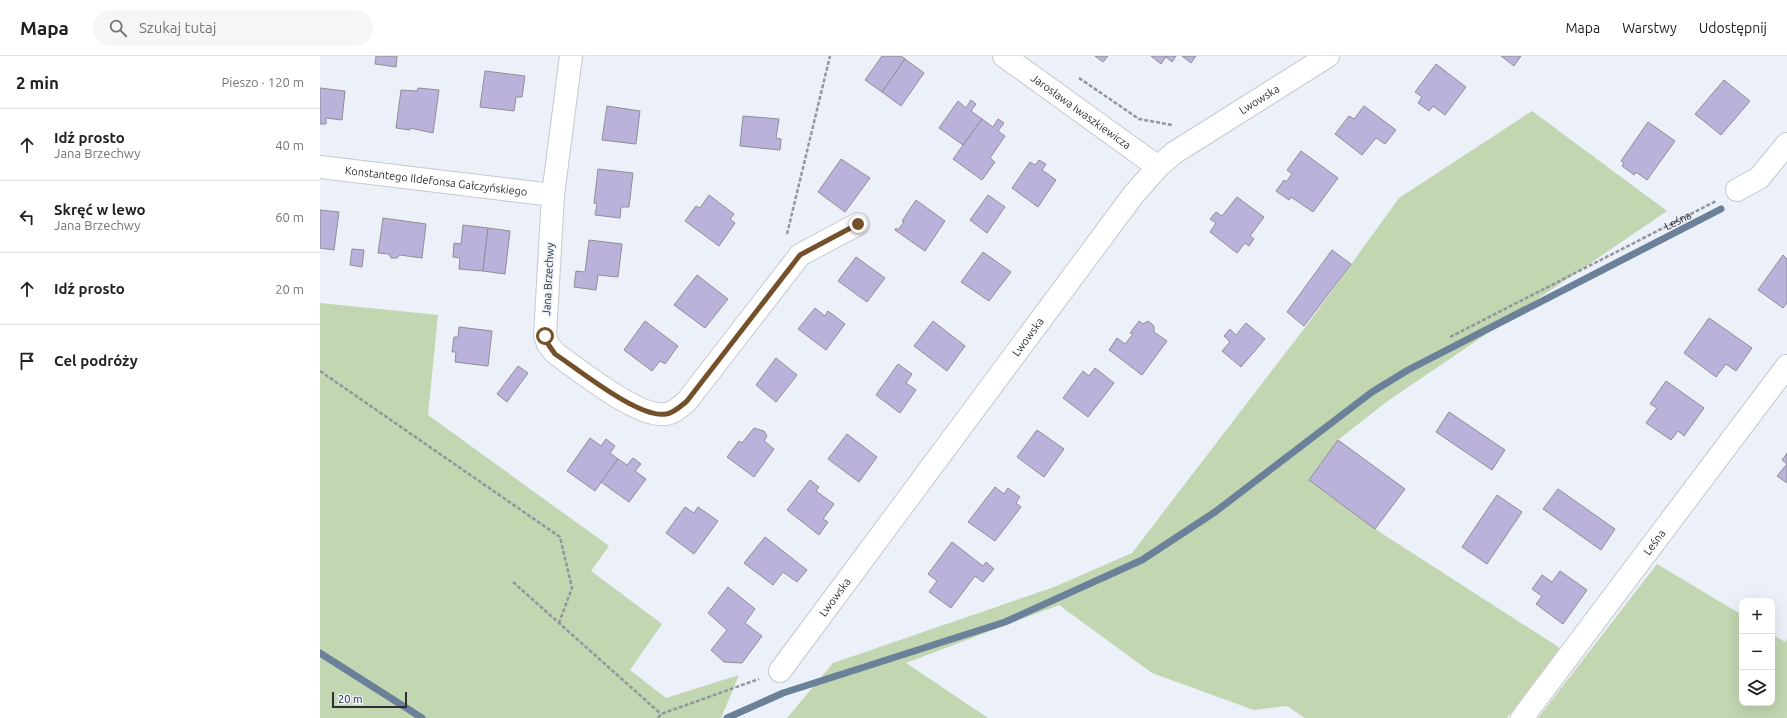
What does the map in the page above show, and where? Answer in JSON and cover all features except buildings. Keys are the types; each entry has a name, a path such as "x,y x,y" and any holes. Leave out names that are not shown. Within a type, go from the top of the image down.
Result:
{"street":[{"name":"Jana Brzechwy","path":"570,56 553,195 545,336 548,344 555,354 625,401 653,413 666,414 677,410 687,401 800,255"},
{"name":"Jarosława Iwaszkiewicza","path":"1004,56 1158,167"},
{"name":"Lwowska","path":"780,671 1134,194 1158,167 1174,153 1328,56"},
{"path":"1737,190 1759,178 1787,144"},
{"name":"Konstantego Ildefonsa Gałczyńskiego","path":"320,167 553,195"},
{"path":"800,255 858,224"},
{"name":"Leśna","path":"1522,718 1787,366"}],"path":[{"path":"800,255 785,244 830,56"},
{"path":"1075,75 1139,119 1174,126"},
{"name":"Leśna","path":"1450,337 1737,190"},
{"path":"320,370 560,537 572,588 559,623"},
{"path":"513,582 661,714"},
{"path":"658,718 661,714 780,671"}],"green space":[{"path":"1532,111 1667,211 1385,403 1338,440 1309,480 1375,529 1560,648 1507,718 1305,718 1287,706 1254,710 1152,673 1059,605 906,663 988,718 787,718 833,663 1054,587 1132,553 1313,317 1399,198"},
{"path":"320,303 438,315 428,415 609,546 591,571 662,624 630,670 666,698 739,675 721,718 320,718"},
{"path":"1657,564 1739,613 1739,706 1775,706 1775,636 1785,642 1787,639 1787,718 1538,718"}],"waterway":[{"path":"727,718 783,693 1005,622 1142,560 1215,512 1372,392 1408,370 1721,209"},
{"path":"320,653 422,718"}],"route":[{"path":"545,336 548,344 555,354 625,401 638,408 653,413 666,414 677,410 687,401 800,255 858,224"}]}
